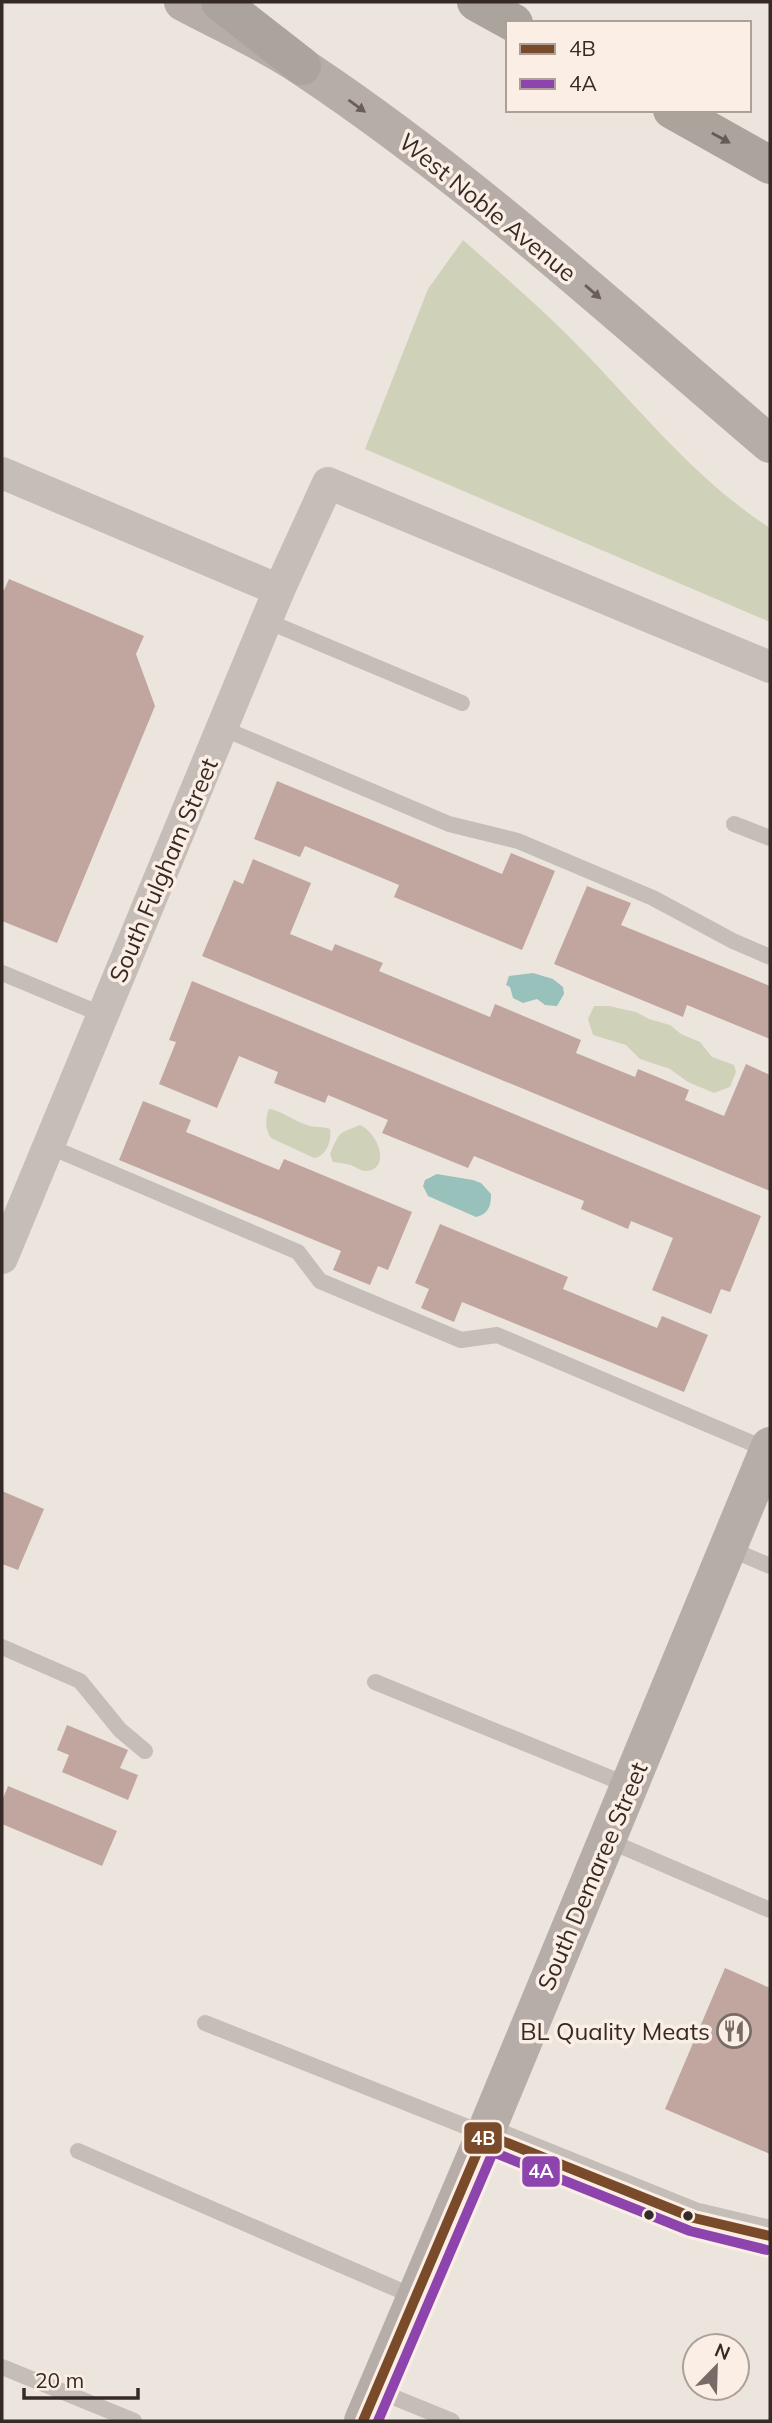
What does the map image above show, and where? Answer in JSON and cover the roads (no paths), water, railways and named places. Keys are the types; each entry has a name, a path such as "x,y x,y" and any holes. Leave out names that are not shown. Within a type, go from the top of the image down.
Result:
{"highway":[{"path":"220,2 302,66"},
{"path":"476,2 510,21"},
{"path":"675,112 770,165"}],"main road":[{"name":"West Noble Avenue","path":"183,2 302,66 412,145 525,233 770,444"},
{"name":"South Demaree Street","path":"370,2405 769,1448"}],"street":[{"path":"2,473 279,590"},
{"name":"South Fulgham Street","path":"2,1258 279,590 328,483 770,667"},
{"path":"485,2134 694,2218 770,2236"}],"lane":[{"path":"267,621 463,704"},
{"path":"222,729 449,824 518,841 653,898 733,942 770,957"},
{"path":"734,824 770,838"},
{"path":"2,973 103,1015"},
{"path":"48,1146 298,1252 320,1281 461,1340 497,1335 769,1448"},
{"path":"728,1548 770,1566"},
{"path":"2,1647 80,1681 121,1730 145,1751"},
{"path":"375,1682 630,1786"},
{"path":"607,1840 769,1907"},
{"path":"205,2023 485,2134"},
{"path":"78,2151 415,2297"},
{"path":"2,2367 134,2421"},
{"path":"370,2405 452,2421"}],"water":[{"path":"533,973 553,979 563,987 564,994 557,1006 545,1005 537,999 523,1003 513,998 510,987 506,985 509,976"},
{"path":"437,1174 481,1183 491,1194 488,1209 476,1217 428,1196 423,1186 425,1180"}],"place":[{"name":"BL Quality Meats","path":"734,2031"}]}
